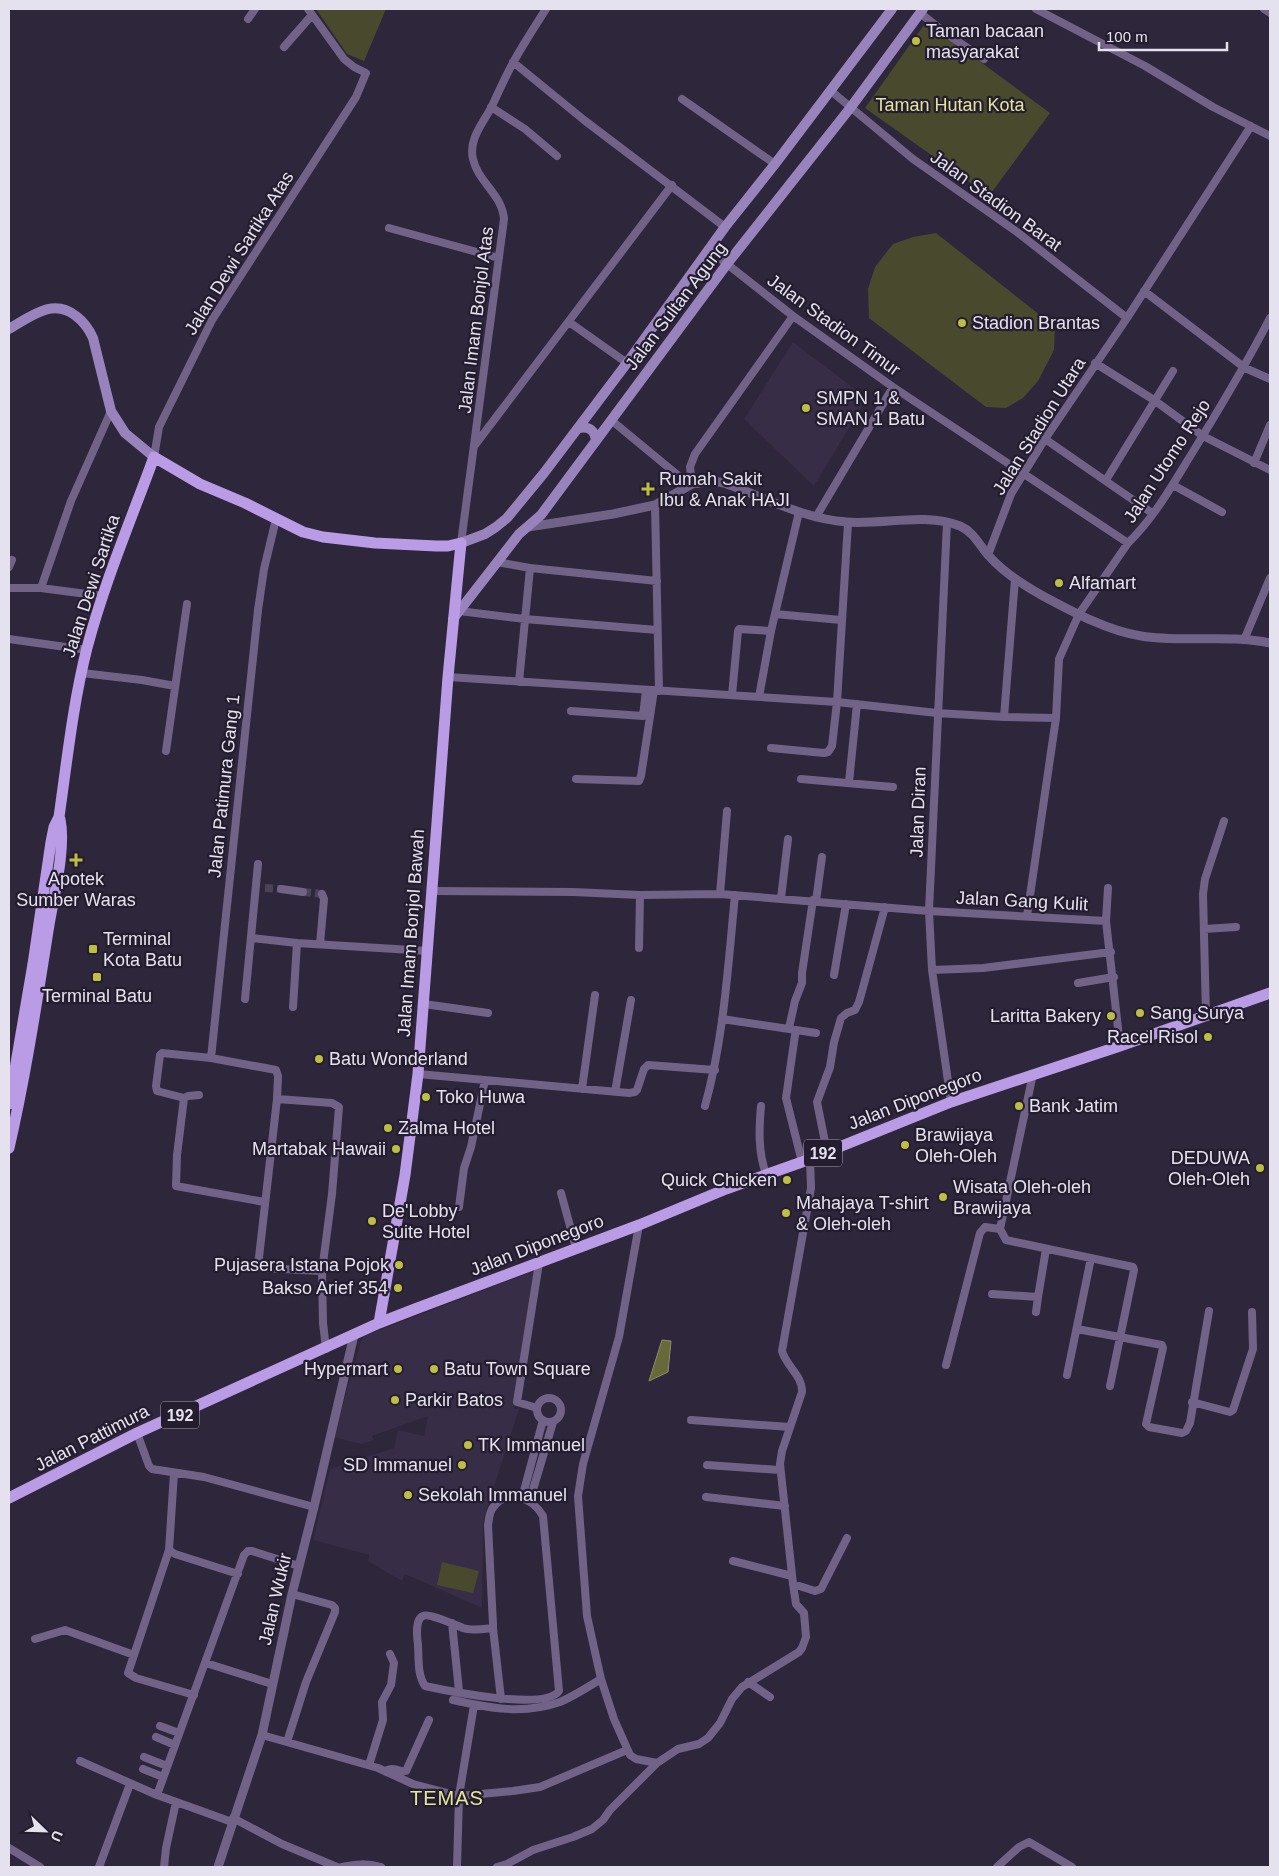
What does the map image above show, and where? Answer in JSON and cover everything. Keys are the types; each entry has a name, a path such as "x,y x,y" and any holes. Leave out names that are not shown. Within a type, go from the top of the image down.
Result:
{"main road":[{"name":"Jalan Sultan Agung","path":"461,543 485,534 507,518 579,428 708,249 776,164 892,9"},
{"name":"Jalan Sultan Agung","path":"456,615 519,534 541,515 727,264 851,106 921,11"},
{"path":"9,329 42,310 58,308 73,313 90,331 111,411 125,433 154,457 200,484 303,532 323,537 375,543 419,545 448,546 461,543"},
{"path":"579,428 588,427 591,429 594,432 596,441"},
{"name":"Jalan Dewi Sartika","path":"9,1148 14,1097 51,842 54,827 59,817 82,673 102,596 154,457"},
{"name":"Jalan Imam Bonjol Bawah","path":"379,1323 405,1175 418,1074 448,677 456,615 461,543"},
{"path":"458,578 465,590 469,591 476,588"},
{"name":"Jalan Diponegoro","path":"379,1323 639,1225 726,1189 827,1152 951,1102 1120,1046 1270,993"},
{"name":"192","path":"354,1335 379,1323"},
{"name":"Jalan Pattimura","path":"9,1498 137,1433 354,1335"}],"street":[{"path":"248,18 255,9"},
{"name":"Jalan Imam Bonjol Atas","path":"461,543 504,213 498,198 479,173 473,158 472,146 476,134 492,107 513,62 546,9"},
{"path":"1036,9 1145,66 1213,107 1270,136"},
{"path":"1264,9 1270,12"},
{"path":"921,11 944,32 984,59"},
{"path":"284,47 310,12"},
{"name":"Jalan Dewi Sartika Atas","path":"154,457 159,427 212,320 356,97 366,73 344,59 310,12"},
{"path":"513,62 584,120 725,227"},
{"name":"Jalan Stadion Barat","path":"830,91 851,106 913,160 1016,232 1127,318"},
{"path":"682,100 776,164"},
{"path":"492,107 525,129 556,156"},
{"name":"Jalan Stadion Utara","path":"988,555 1006,506 1024,473 1252,126"},
{"path":"474,447 672,185"},
{"path":"389,228 499,258"},
{"name":"Jalan Stadion Timur","path":"708,249 794,316 894,387 1128,543"},
{"path":"1144,291 1245,368 1270,379"},
{"path":"689,485 690,466 695,454 794,316"},
{"name":"Jalan Utomo Rejo","path":"1027,916 1056,718 1060,659 1079,614 1128,543 1137,534 1173,485 1245,368 1270,318"},
{"path":"569,322 627,363"},
{"path":"1095,364 1154,400 1202,436 1270,470"},
{"path":"1106,480 1173,371"},
{"path":"816,517 894,387"},
{"path":"41,588 72,501 111,411"},
{"path":"611,420 689,485"},
{"path":"1254,463 1270,425"},
{"path":"1045,439 1152,513"},
{"path":"528,527 613,514 655,505 689,485 713,481 724,483 816,517 848,522 922,520 946,522 961,527 975,538 988,555 1015,579 1079,614 1113,628 1140,636 1244,640 1270,643"},
{"path":"1173,485 1222,512"},
{"path":"576,779 639,781 641,776 653,691 657,630 655,505"},
{"path":"759,697 771,631 799,512"},
{"name":"Jalan Patimura Gang 1","path":"211,1058 258,610 264,569 276,519"},
{"path":"771,748 824,753 828,752 832,746 837,702 848,522"},
{"name":"Jalan Diran","path":"946,522 929,911 932,970 951,1102"},
{"path":"497,562 530,568 657,581"},
{"path":"519,682 530,568"},
{"path":"1244,640 1270,578"},
{"path":"1004,717 1015,579"},
{"path":"9,588 41,588 102,596"},
{"path":"166,751 187,604"},
{"path":"775,614 842,620"},
{"path":"456,615 657,630"},
{"path":"732,695 738,630 771,631"},
{"path":"9,639 87,650"},
{"path":"82,673 175,686"},
{"path":"448,677 837,702 937,713 1056,718"},
{"path":"571,711 643,716 653,691"},
{"path":"849,782 857,704"},
{"path":"801,779 892,786"},
{"path":"720,894 727,811"},
{"path":"1206,1016 1203,894 1224,821"},
{"path":"781,898 788,839"},
{"path":"789,1028 795,1001 803,980 802,973 822,857"},
{"path":"245,999 258,864"},
{"path":"255,887 264,888"},
{"path":"1106,920 1108,888"},
{"path":"281,889 303,892"},
{"name":"Jalan Gang Kulit","path":"432,891 573,892 640,895 720,894 929,911 1106,920 1114,977 1120,1046"},
{"path":"320,944 324,899 322,894"},
{"path":"640,895 640,948"},
{"path":"705,1106 715,1070 735,895"},
{"path":"834,975 846,904"},
{"path":"827,1152 817,1102 830,1067 834,1042 841,1018 855,1010 859,1002 886,907"},
{"path":"1204,929 1236,927"},
{"path":"251,938 297,943 428,951"},
{"path":"293,1007 297,943"},
{"path":"932,970 984,968 1110,952"},
{"path":"1078,983 1114,977"},
{"path":"582,1089 595,995"},
{"path":"615,1092 631,1000"},
{"path":"424,1004 488,1013"},
{"path":"722,1018 816,1033"},
{"path":"497,1867 507,1864 532,1850 592,1829 603,1820 610,1810 657,1763 678,1749 699,1744 708,1738 717,1727 732,1699 748,1682 799,1652 805,1643 804,1613 796,1604 792,1580 780,1470 782,1451 803,1385 784,1359 782,1350 810,1188 806,1160 786,1098 795,1035"},
{"path":"199,1095 184,1098 158,1091 156,1086 160,1055 162,1053 211,1058 276,1070 278,1076 277,1099 264,1202 259,1268 322,1271"},
{"path":"418,1074 615,1092 635,1092 644,1068 648,1065 715,1070"},
{"path":"1033,1074 1000,1229 1006,1240 1133,1266 1134,1270 1110,1386"},
{"path":"459,1208 461,1186 485,1080"},
{"path":"184,1098 177,1156 176,1186 264,1202"},
{"path":"277,1099 332,1103 339,1107 332,1194 322,1271 323,1323 326,1349"},
{"path":"761,1106 759,1132 761,1161 766,1174"},
{"path":"561,1193 576,1248"},
{"path":"639,1225 619,1337 583,1464 578,1496 587,1616 601,1679 630,1755 636,1759 657,1763"},
{"path":"946,1365 980,1233 986,1227 1000,1229"},
{"path":"1036,1312 1046,1249"},
{"path":"1067,1375 1091,1258"},
{"path":"538,1406 518,1403 518,1398 539,1263"},
{"path":"992,1294 1038,1297"},
{"path":"1077,1329 1159,1344 1164,1348 1146,1424 1148,1427 1166,1431 1185,1432 1190,1423 1192,1402 1209,1311"},
{"path":"1192,1402 1230,1412 1233,1410 1253,1349 1252,1312"},
{"name":"Jalan Wukir","path":"218,1867 262,1735 292,1594 354,1335"},
{"path":"526,1499 552,1422 560,1416 562,1406 556,1399 546,1398 538,1406 537,1413 543,1420 552,1422"},
{"path":"526,1499 543,1420"},
{"path":"692,1420 790,1427"},
{"path":"137,1433 149,1466 152,1469 204,1477 314,1507"},
{"path":"707,1466 780,1470"},
{"path":"174,1473 168,1550 129,1675 194,1695"},
{"path":"706,1496 785,1506"},
{"path":"493,1628 467,1629 424,1615 421,1616 418,1621 417,1640 420,1675 425,1686 501,1699 516,1700 552,1697 559,1691 543,1516 538,1506 526,1499 514,1497 500,1501 491,1510 488,1525 493,1628 501,1699"},
{"path":"733,1561 792,1580 815,1591 821,1589 847,1538"},
{"path":"168,1550 175,1554 238,1574"},
{"path":"158,1795 244,1555 248,1551 299,1566"},
{"path":"288,1742 306,1682 335,1608 329,1604 292,1594"},
{"path":"452,1624 459,1691"},
{"path":"35,1639 65,1630 134,1655"},
{"path":"369,1765 383,1720 382,1702 391,1685 394,1663 390,1654"},
{"path":"206,1663 272,1684"},
{"path":"453,1700 499,1710 533,1709 560,1701 601,1679"},
{"path":"748,1682 770,1697"},
{"path":"457,1867 459,1796 474,1705"},
{"path":"386,1772 393,1768 403,1772 406,1771 429,1720"},
{"path":"160,1726 179,1733"},
{"path":"262,1735 369,1765 412,1784 459,1796 540,1787 627,1750"},
{"path":"156,1737 175,1745"},
{"path":"144,1757 167,1766"},
{"path":"80,1762 176,1802 233,1820 282,1844 337,1867"},
{"path":"143,1769 163,1777"},
{"path":"99,1867 130,1784"},
{"path":"164,1867 176,1802"},
{"path":"997,1867 1019,1847 1029,1842 1072,1867"},
{"path":"9,1848 40,1867"},
{"path":"342,1867 358,1864 382,1867"}],"shaded area":[{"name":"SMPN 1 & SMAN 1 Batu","path":"793,342 867,398 814,486 744,419"},
{"path":"534,1271 514,1409 519,1409 483,1521 482,1608 405,1574 402,1581 368,1561 369,1555 313,1540 330,1469 394,1448 398,1430 424,1436 428,1416 372,1436 374,1440 361,1444 334,1437 364,1336"},
{"path":"662,1340 671,1341 668,1372 649,1381"}],"green space":[{"path":"316,9 386,9 364,61 347,54"},
{"name":"Taman Hutan Kota","path":"926,22 1050,113 989,196 865,108"},
{"name":"Stadion Brantas","path":"936,233 1055,327 1054,350 1038,381 1023,398 1006,408 986,407 869,318 868,289 875,267 893,244 913,237"},
{"path":"442,1562 479,1571 473,1593 437,1585"}],"tunnel":[{"path":"265,888 281,889"},
{"path":"303,892 322,894"}],"place":[{"name":"Taman bacaan masyarakat","path":"916,41"},
{"name":"Stadion Brantas","path":"962,323"},
{"name":"SMPN 1 & SMAN 1 Batu","path":"806,408"},
{"name":"Rumah Sakit Ibu & Anak HAJI","path":"648,489"},
{"name":"Alfamart","path":"1059,583"},
{"name":"Apotek Sumber Waras","path":"76,860"},
{"name":"Terminal Kota Batu","path":"93,949"},
{"name":"Terminal Batu","path":"97,977"},
{"name":"Sang Surya","path":"1140,1013"},
{"name":"Laritta Bakery","path":"1111,1016"},
{"name":"Racel Risol","path":"1208,1037"},
{"name":"Batu Wonderland","path":"319,1059"},
{"name":"Toko Huwa","path":"426,1097"},
{"name":"Bank Jatim","path":"1019,1106"},
{"name":"Zalma Hotel","path":"388,1128"},
{"name":"Brawijaya Oleh-Oleh","path":"905,1145"},
{"name":"Martabak Hawaii","path":"396,1149"},
{"name":"DEDUWA Oleh-Oleh","path":"1260,1168"},
{"name":"Quick Chicken","path":"787,1180"},
{"name":"Wisata Oleh-oleh Brawijaya","path":"943,1197"},
{"name":"Mahajaya T-shirt & Oleh-oleh","path":"786,1213"},
{"name":"De'Lobby Suite Hotel","path":"372,1221"},
{"name":"Pujasera Istana Pojok","path":"399,1265"},
{"name":"Bakso Arief 354","path":"398,1288"},
{"name":"Hypermart","path":"398,1369"},
{"name":"Batu Town Square","path":"434,1369"},
{"name":"Parkir Batos","path":"395,1400"},
{"name":"TK Immanuel","path":"468,1445"},
{"name":"SD Immanuel","path":"462,1465"},
{"name":"Sekolah Immanuel","path":"408,1495"}],"district":[{"name":"TEMAS","path":"447,1798"}]}
